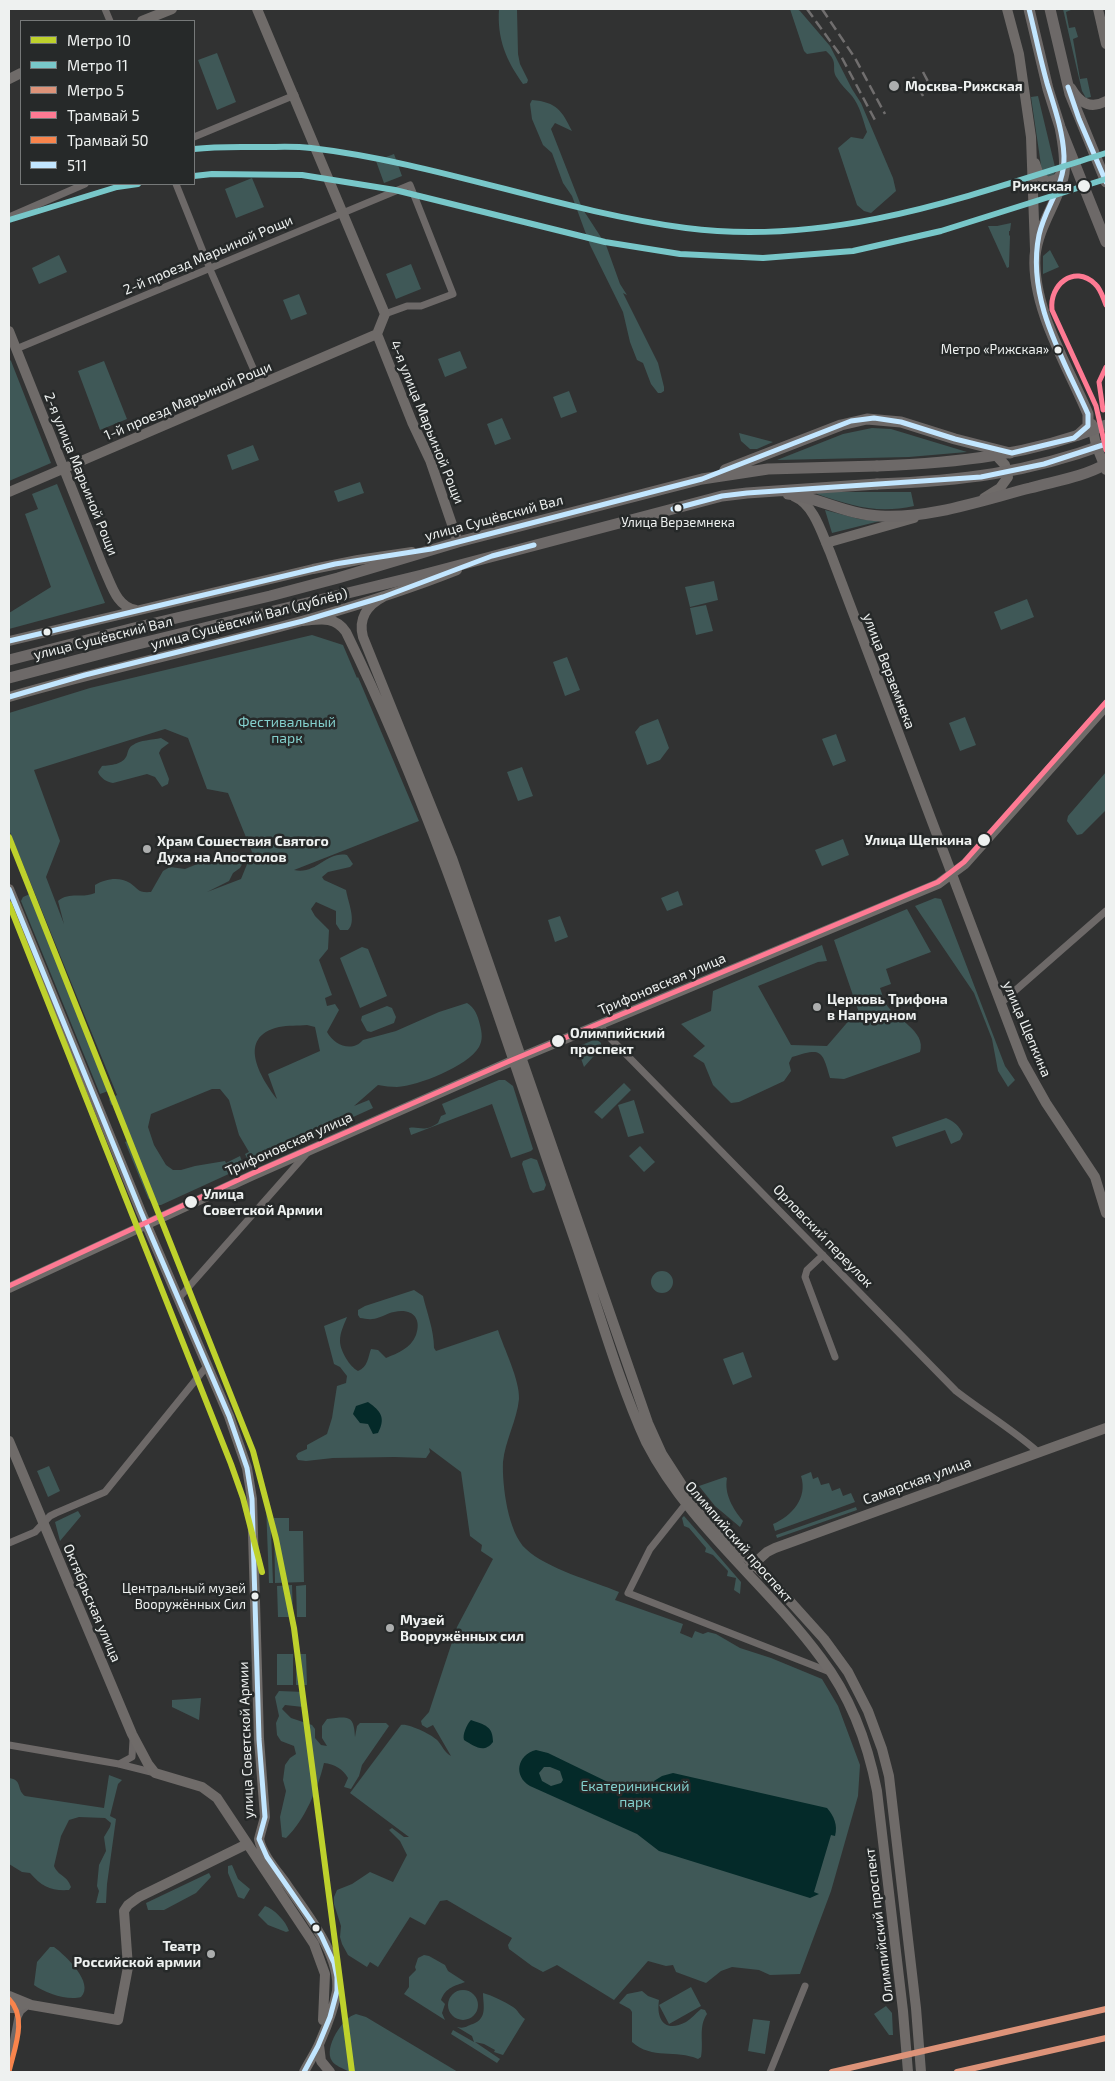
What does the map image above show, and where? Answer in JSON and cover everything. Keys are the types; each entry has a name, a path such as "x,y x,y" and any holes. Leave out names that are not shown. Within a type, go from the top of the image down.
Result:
{"main road":[{"path":"144,20 172,9"},
{"path":"257,9 295,95 385,314"},
{"path":"1007,9 1021,67 1033,155 1039,175 1047,182 1057,180 1062,173 1064,165"},
{"path":"1029,9 1048,89 1060,127 1106,242"},
{"path":"1050,9 1064,75 1079,119 1106,182"},
{"path":"1098,9 1106,44"},
{"path":"1064,75 1073,92 1082,102 1087,105 1097,105 1106,101"},
{"path":"1036,255 1040,232 1062,181 1064,165 1060,127"},
{"path":"826,543 1106,467 1096,445 1088,414 1043,313 1036,281 1032,183 1033,155"},
{"name":"4-я улица Марьиной Рощи","path":"385,314 377,334 412,422 430,460 458,542"},
{"name":"2-я улица Марьиной Рощи","path":"9,331 103,567 120,602 129,609 143,609"},
{"name":"1-й проезд Марьиной Рощи","path":"9,492 377,334"},
{"path":"702,479 851,421 867,419 901,422 988,448 1016,453 1068,440 1084,431 1088,426 1088,414"},
{"name":"улица Сущёвский Вал","path":"9,660 313,585 458,542 702,479 768,469 946,463 1003,455 1062,441 1106,425"},
{"name":"улица Сущёвский Вал","path":"9,678 722,496 981,477 1044,464 1106,444"},
{"path":"979,501 1000,488 1008,477 1003,461 988,448"},
{"path":"747,493 801,496 858,513 881,516 906,515 955,507"},
{"name":"улица Верземнека","path":"782,494 800,499 808,507 826,543 953,874"},
{"path":"9,641 336,564 431,550"},
{"name":"улица Сущёвский Вал (дублёр)","path":"9,696 85,675 303,621 383,597 492,556"},
{"name":"Олимпийский проспект","path":"383,597 373,603 365,612 361,623 363,637 452,858 640,1428 655,1459 685,1505 810,1644 831,1673 856,1721 875,1783 902,2002 908,2072"},
{"name":"Олимпийский проспект","path":"303,621 323,619 335,621 343,627 349,637 444,861 655,1439 671,1469 691,1499 717,1529 754,1563 812,1624 843,1664 864,1702 882,1749 889,1776 916,2008 921,2072"},
{"name":"Трифоновская улица","path":"9,1288 146,1223 517,1059 938,884 965,864 1106,706"},
{"name":"улица Щепкина","path":"953,874 1000,1003 1028,1073 1095,1177 1106,1213"},
{"name":"улица Советской Армии","path":"9,889 12,908 242,1451 252,1498 259,1739 265,1816 259,1835 260,1843 314,1933"},
{"name":"Самарская улица","path":"746,1573 754,1563 775,1548 1106,1428"},
{"name":"Октябрьская улица","path":"9,1441 132,1734 155,1773"},
{"path":"155,1773 190,1782 212,1793 314,1933 335,1965 337,1990 334,2005 319,2045 304,2072"},
{"path":"9,1996 27,2004 116,2021 120,2018 128,1967 124,1911 128,1905 139,1897 248,1844"},
{"path":"314,1933 326,1979 325,2005 319,2045 321,2061 330,2072"},
{"path":"13,2008 27,2004"}],"street":[{"path":"195,137 295,95"},
{"path":"9,217 83,185"},
{"path":"176,185 260,384"},
{"name":"2-й проезд Марьиной Рощи","path":"16,349 410,185 453,294 420,306 407,306 385,314"},
{"path":"1000,1003 1106,911"},
{"name":"Орловский переулок","path":"600,1024 605,1033 956,1391 980,1410 1004,1424 1038,1452"},
{"path":"178,1298 310,1150"},
{"path":"823,1254 807,1270 805,1277 835,1357"},
{"path":"9,1543 35,1532 50,1516 105,1492 207,1366"},
{"path":"685,1505 650,1549 628,1593 831,1673"},
{"path":"119,1764 128,1761 133,1755 132,1734"},
{"path":"9,1745 119,1764 155,1773"},
{"path":"770,2072 805,1986"},
{"path":"9,2064 13,2008"}],"green space":[{"path":"499,9 517,9 518,54 520,64 528,80 527,83 523,84 507,58 501,40"},
{"path":"790,9 800,11 830,46 861,103 893,178 896,191 871,213 864,211 857,205 838,148 851,137 863,139 867,132 859,109 855,100 837,78 834,71 834,62 830,55 826,51 807,54 804,51"},
{"path":"1063,9 1071,9 1066,12 1069,28 1075,27 1078,37 1073,39 1080,79 1087,78 1091,97 1086,98 1082,91"},
{"path":"217,53 236,102 217,110 198,60"},
{"path":"1038,96 1055,167 1054,176 1048,178 1042,172 1031,97"},
{"path":"532,100 553,105 562,113 572,131 555,123 551,129 582,208 606,245 620,284 627,295 623,293 658,363 664,387 664,391 661,393 658,393 651,384 643,363 637,360 630,342 623,312 590,245 572,196 563,183 552,153 543,145 532,119 530,104"},
{"path":"394,154 402,176 384,183 376,161"},
{"path":"252,178 264,207 236,218 225,189"},
{"path":"1011,223 1009,231 1009,267 1007,268 988,226"},
{"path":"1050,250 1059,267 1043,274 1043,256"},
{"path":"59,255 67,272 39,284 32,268"},
{"path":"411,264 421,289 396,299 386,274"},
{"path":"299,294 307,314 291,320 283,300"},
{"path":"460,351 467,368 445,377 438,359"},
{"path":"9,359 51,463 9,481"},
{"path":"104,361 127,419 100,430 78,371"},
{"path":"569,391 577,412 561,418 553,397"},
{"path":"502,418 511,439 495,445 487,424"},
{"path":"872,428 891,429 967,452 909,457 777,460 843,434"},
{"path":"739,433 773,442 757,449 750,449 741,441"},
{"path":"253,445 259,460 232,470 227,455"},
{"path":"360,482 364,493 338,502 334,491"},
{"path":"57,484 105,603 9,629 9,613 51,587 25,514 38,509 32,494"},
{"path":"817,492 911,492 914,506 888,509 865,508 817,494"},
{"path":"825,510 859,519 880,521 832,533"},
{"path":"714,581 718,600 690,607 685,587"},
{"path":"1027,599 1034,617 1001,630 994,612"},
{"path":"706,605 713,631 696,635 690,608"},
{"name":"Фестивальный парк","path":"312,635 343,645 419,821 294,870 302,871 309,869 333,856 340,855 347,855 353,864 350,867 328,872 322,877 324,880 346,890 352,917 351,926 348,930 340,930 336,924 336,911 316,902 311,909 315,916 329,930 328,949 319,960 332,995 325,998 327,1006 335,1004 339,1010 327,1032 339,1044 349,1047 354,1046 363,1040 396,1031 439,1012 467,1003 476,1012 482,1034 479,1047 473,1054 454,1068 417,1083 397,1087 378,1085 354,1106 369,1100 373,1108 250,1164 245,1154 249,1152 239,1135 229,1100 220,1089 212,1089 151,1114 148,1127 154,1145 166,1165 173,1170 225,1161 226,1163 240,1156 244,1167 161,1205 154,1205 148,1198 125,1142 129,1140 115,1104 111,1105 109,1099 117,1095 9,830 9,713 90,688","holes":["165,729 188,738 207,789 228,793 252,852 241,879 207,892 229,881 233,873 240,868 244,861 241,854 234,852 212,858 185,869 170,867 163,871 151,892 141,891 126,881 117,879 103,881 95,885 95,893 67,896 58,901 64,924 46,877 60,841 34,770","307,1025 315,1027 320,1051 268,1074 277,1099 259,1069 255,1048 258,1039 266,1032 279,1027"]},
{"path":"567,657 580,690 565,696 553,662"},
{"path":"965,717 976,745 960,751 949,723"},
{"path":"658,719 669,748 660,760 647,765 635,732 640,726"},
{"path":"836,734 846,761 833,766 822,739"},
{"path":"161,738 169,743 159,753 169,779 168,784 162,787 155,777 147,774 113,783 108,782 99,774 98,772 102,766 123,761 130,748 136,743"},
{"path":"522,767 533,796 518,801 507,772"},
{"path":"1106,772 1106,810 1082,834 1077,835 1067,821 1068,816"},
{"path":"843,839 849,855 822,866 815,850"},
{"path":"678,891 683,905 667,911 661,898"},
{"path":"30,894 111,1090 100,1094 21,901 23,897"},
{"path":"935,898 941,899 1005,1066 1015,1080 1008,1087 998,1071 992,1039 974,993 915,906"},
{"path":"907,909 931,952 886,969 891,984 880,988 885,1002 890,1009 909,1025 919,1038 921,1044 920,1052 844,1079 830,1078 822,1056 819,1053 809,1052 792,1057 789,1063 791,1071 784,1081 739,1102 731,1103 713,1085 704,1063 693,1056 705,1046 681,1024 711,1011 713,991 822,945 827,961 818,962 758,986 791,1045 827,1046 858,1010 834,940"},
{"path":"560,916 568,937 555,942 548,920"},
{"path":"362,947 368,949 387,996 360,1008 340,958"},
{"path":"387,1006 392,1008 396,1017 394,1023 371,1032 367,1031 361,1020 362,1016"},
{"path":"596,1039 601,1043 601,1048 584,1067 577,1047"},
{"path":"499,1080 505,1080 513,1086 533,1149 531,1151 511,1158 492,1104 411,1135 409,1128 425,1128 438,1123 441,1116 446,1114 442,1104"},
{"path":"624,1083 631,1090 602,1119 594,1112"},
{"path":"634,1100 644,1133 628,1137 618,1105"},
{"path":"946,1118 960,1129 963,1134 960,1140 951,1144 945,1130 896,1147 892,1137"},
{"path":"640,1146 655,1162 644,1172 629,1156"},
{"path":"531,1158 537,1160 546,1185 544,1190 533,1193 522,1164 523,1161"},
{"path":"662,1271 670,1274 673,1282 670,1290 662,1293 654,1290 651,1282 654,1274"},
{"name":"Екатерининский парк","path":"414,1290 423,1296 436,1351 498,1330 519,1391 516,1415 503,1462 505,1495 515,1532 526,1549 546,1563 619,1592 615,1600 683,1624 680,1633 692,1638 695,1631 703,1634 708,1632 716,1634 740,1648 771,1658 822,1679 838,1706 860,1765 858,1796 831,1891 800,1974 770,1975 759,1970 732,1967 721,1971 706,1983 676,1972 673,1965 666,1966 648,1961 614,2000 557,1965 543,1972 532,1966 509,1949 508,1945 512,1938 447,1900 440,1901 425,1925 410,1917 378,1967 370,1962 367,1967 348,1955 340,1937 341,1926 334,1904 337,1890 352,1884 370,1872 393,1882 407,1855 400,1841 389,1830 392,1828 404,1837 409,1837 350,1793 401,1725 414,1728 431,1736 451,1756 433,1725 427,1728 422,1725 421,1721 429,1712 457,1627 493,1559 481,1551 482,1545 470,1536 461,1472 429,1448 430,1452 426,1458 333,1458 306,1461 298,1460 296,1456 307,1449 307,1445 327,1434 332,1418 337,1386 346,1383 347,1376 340,1367 334,1364 324,1326 347,1317 342,1329 340,1345 349,1362 358,1371 366,1364 371,1349 378,1350 386,1358 407,1347 414,1340 418,1324 414,1316 406,1312 394,1312 369,1319 360,1318 358,1310"},
{"path":"743,1352 752,1377 733,1385 723,1359"},
{"path":"964,1463 966,1467 907,1489 905,1485"},
{"path":"49,1466 60,1491 48,1497 37,1471"},
{"path":"811,1472 813,1479 818,1477 821,1485 829,1483 832,1491 840,1488 843,1496 851,1493 855,1502 775,1531 773,1524 792,1511 800,1499 803,1484 801,1476"},
{"path":"725,1477 727,1478 726,1484 730,1501 743,1521 740,1527 715,1506 699,1486"},
{"path":"266,1505 270,1505 273,1583 269,1583"},
{"path":"856,1507 857,1510 777,1538 776,1535"},
{"path":"78,1511 81,1516 60,1541 55,1522"},
{"path":"684,1516 741,1582 740,1594 734,1590 736,1578 727,1576 728,1571 713,1555 705,1552 706,1548 689,1528 684,1526 682,1518"},
{"path":"274,1518 289,1518 289,1531 303,1531 304,1582 275,1583"},
{"path":"292,1585 293,1617 278,1617 277,1586"},
{"path":"306,1585 306,1617 297,1617 296,1586"},
{"path":"277,1654 293,1654 293,1685 277,1685"},
{"path":"296,1654 306,1654 307,1685 296,1685"},
{"path":"279,1691 304,1692 306,1699 303,1707 285,1705 282,1709 291,1718 312,1725 315,1729 315,1738 321,1745 327,1746 322,1738 322,1726 327,1719 341,1717 349,1719 353,1724 355,1737 357,1726 360,1723 386,1723 389,1726 362,1765 359,1776 351,1789 344,1787 348,1778 344,1772 335,1766 324,1763 305,1813 286,1838 282,1837 280,1817 286,1791 283,1780 285,1765 296,1754 294,1746 281,1741 277,1735 276,1723 279,1716 275,1697"},
{"path":"201,1698 199,1720 172,1707 172,1700"},
{"path":"109,1775 122,1780 118,1784 110,1816 116,1819 106,1903 96,1903 99,1891 97,1886 99,1865 106,1851 104,1837 111,1823 105,1818 79,1817 69,1820 61,1836 54,1866 69,1883 71,1887 69,1890 57,1890 47,1887 30,1873 22,1872 9,1864 9,1778 18,1783 25,1796 104,1808"},
{"path":"232,1865 238,1879 250,1889 244,1899 238,1897 228,1873 228,1866"},
{"path":"209,1873 211,1877 196,1893 164,1910 148,1910 146,1903"},
{"path":"265,1906 279,1916 289,1931 286,1932 268,1925 258,1915"},
{"path":"50,1947 54,1947 65,1956 82,1977 84,1991 81,1997 57,1996 34,1985 37,1962"},
{"path":"424,1955 445,1965 448,1971 465,1982 445,1992 441,2000 445,2004 442,2013 445,2020 404,1994 409,1987 409,1977 416,1970 418,1958"},
{"path":"691,1987 701,2006 669,2024 659,2005"},
{"path":"463,1990 469,1991 477,1999 477,2011 469,2019 463,2020 457,2019 449,2011 448,2005 449,1999 457,1991"},
{"path":"642,1991 648,1996 659,2000 659,2013 661,2019 667,2025 679,2025 688,2021 701,2009 705,2010 707,2014 702,2029 701,2057 698,2059 690,2056 656,2053 648,2051 632,2042 632,2012 619,2003 627,1994"},
{"path":"483,1993 515,2008 525,2019 503,2055 494,2052 495,2050 484,2044 475,2042 500,2059 497,2063 451,2034 453,2030 474,2042 472,2036 457,2027 462,2028 473,2024 481,2018 484,2011"},
{"path":"886,2006 892,2013 893,2035 889,2035 874,2014"},
{"path":"356,2014 366,2017 458,2072 349,2072 337,2066 333,2063 330,2055 332,2041 340,2027 351,2016"},
{"path":"753,2019 770,2021 765,2054 748,2051"}],"shaded area":[{"path":"368,1402 381,1415 382,1423 378,1433 373,1434 368,1424 360,1423 353,1414 356,1406"},
{"path":"471,1720 490,1729 493,1742 490,1746 479,1748 464,1740 465,1730"},
{"path":"536,1750 548,1753 616,1786 635,1791 636,1794 643,1792 642,1789 650,1785 652,1787 655,1784 654,1781 662,1776 673,1773 827,1808 835,1821 836,1832 835,1836 831,1835 814,1892 819,1894 810,1898 659,1851 637,1834 530,1786 521,1777 519,1772 521,1761","holes":["544,1767 560,1771 563,1780 561,1783 551,1786 542,1781 539,1773"]}],"railway":[{"path":"807,9 841,56 875,120"},
{"path":"822,9 855,58 885,114"},
{"path":"923,72 933,91"},
{"path":"913,77 923,96"}],"metro line":[{"name":"11","path":"195,149 212,147 299,147 358,155 405,164 639,220 686,228 741,232 794,230 847,224 899,214 1003,186 1106,153"},
{"name":"11","path":"195,176 212,174 302,175 395,190 605,242 680,254 763,258 853,251 941,231 1106,179"},
{"name":"11","path":"9,220 117,187 131,185"},
{"name":"10","path":"9,837 253,1451 276,1539 294,1628 352,2072"},
{"name":"10","path":"9,904 231,1464 243,1498 262,1572"},
{"name":"5","path":"832,2072 1106,2009"},
{"name":"5","path":"957,2072 1106,2038"}],"tram line":[{"name":"5","path":"1106,305 1097,286 1087,278 1079,276 1065,280 1054,293 1052,301 1052,310 1096,406 1106,450"},
{"name":"5","path":"1103,410 1099,382 1106,367"},
{"name":"5","path":"9,1286 251,1174 512,1060 938,882 964,862 1106,702"},
{"name":"50","path":"9,1999 15,2007 19,2024 9,2072"}],"transit line":[{"name":"511","path":"9,641 335,564 431,549 702,479 851,421 874,418 901,422 955,439 1012,453 1074,438 1088,426 1088,414 1049,328 1038,282 1036,259 1039,235 1058,187 1064,156 1060,128 1044,74 1029,9"},
{"name":"511","path":"1068,87 1079,119 1106,182"},
{"name":"511","path":"673,509 722,496 747,493 981,477 1044,464 1106,444"},
{"name":"511","path":"9,697 85,675 303,621 383,597 492,556 534,545"},
{"name":"511","path":"9,889 141,1212 229,1416 247,1468 252,1499 259,1739 265,1817 259,1839 267,1857 321,1935 334,1963 337,1977 337,1991 330,2017 318,2046 304,2072"}],"place":[{"name":"Москва-Рижская","path":"894,86"},
{"name":"Рижская","path":"1084,186"},
{"name":"Метро «Рижская»","path":"1058,350"},
{"name":"Улица Верземнека","path":"678,508"},
{"name":"Улица Щепкина","path":"984,840"},
{"name":"Храм Сошествия Святого Духа на Апостолов","path":"147,849"},
{"name":"Церковь Трифона в Напрудном","path":"817,1007"},
{"name":"Олимпийский проспект","path":"558,1041"},
{"name":"Улица Советской Армии","path":"191,1202"},
{"name":"Центральный музей Вооружённых Сил","path":"255,1596"},
{"name":"Музей Вооружённых сил","path":"390,1628"},
{"name":"Театр Российской армии","path":"211,1954"}]}
